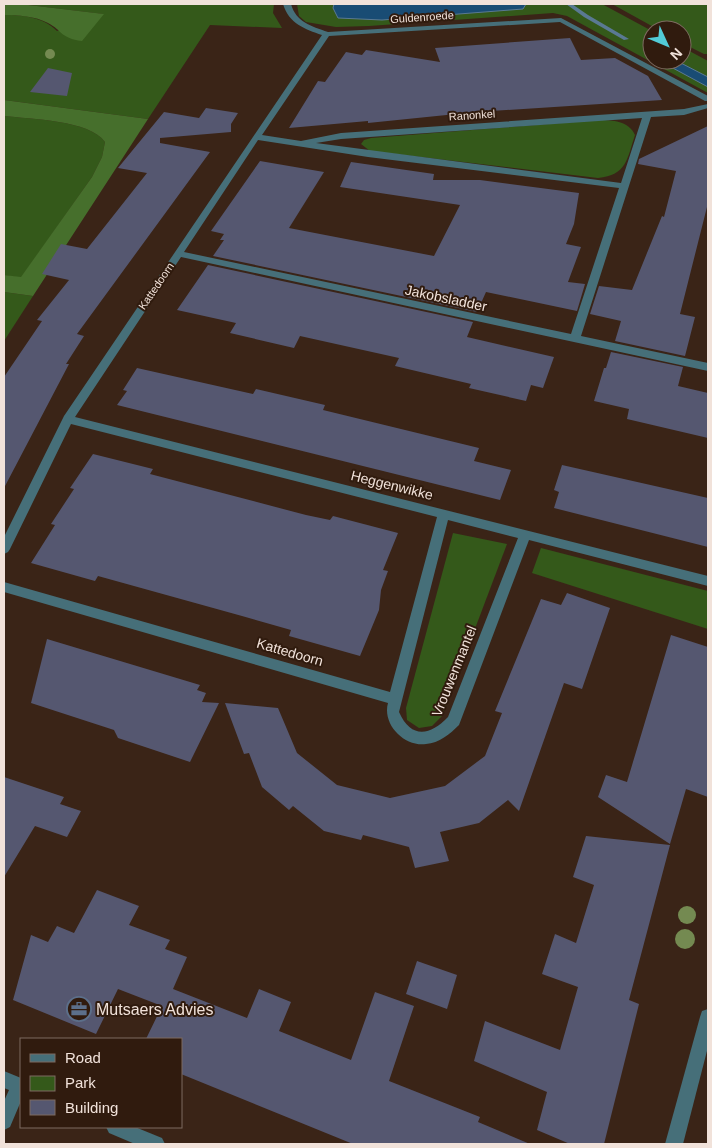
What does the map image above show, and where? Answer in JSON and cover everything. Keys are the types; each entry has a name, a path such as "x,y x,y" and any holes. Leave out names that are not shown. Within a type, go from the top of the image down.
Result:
{"street":[{"path":"287,4 288,13 297,22 327,34"},
{"name":"Guldenroede","path":"327,34 560,20 708,99"},
{"name":"Kattedoorn","path":"4,549 68,419 327,34"},
{"name":"Ranonkel","path":"300,144 341,136 684,112 708,106"},
{"path":"575,339 647,115"},
{"name":"Ranonkel","path":"256,137 623,186"},
{"name":"Jakobsladder","path":"178,254 708,368"},
{"name":"Heggenwikke","path":"68,419 708,581"},
{"name":"Vrouwenmantel","path":"444,513 392,712 395,721 403,731 415,738 428,739 445,732 454,721 526,534"},
{"name":"Kattedoorn","path":"4,587 395,699"},
{"path":"674,1144 708,1017"},
{"path":"4,1121 15,1084"},
{"path":"117,1128 156,1144"}],"green space":[{"path":"4,4 20,4 104,14 82,41 70,38 48,23 32,17 4,15"},
{"path":"20,4 274,4 273,13 282,28 210,25 148,119 4,100 4,15 39,20 57,31 103,14"},
{"path":"297,4 602,4 642,26 642,57 567,16 553,13 336,27 306,22 299,16"},
{"path":"612,4 708,4 708,54 692,48 692,20 642,21"},
{"path":"692,52 708,61 708,93 666,70 692,70"},
{"path":"4,100 148,119 33,296 4,292 4,275 21,277 92,177 102,157 105,142 87,129 73,125 4,116"},
{"path":"4,116 73,125 87,129 105,142 102,157 92,177 21,278 4,275"},
{"path":"599,120 615,121 624,124 635,135 627,158 620,169 608,176 598,178 370,151 361,144 364,140 371,138"},
{"path":"4,292 33,296 4,341"},
{"path":"453,533 507,544 442,716 432,726 419,728 407,720 406,708"},
{"path":"541,548 708,591 708,629 532,573"}],"water":[{"path":"334,4 526,4 523,9 382,20 338,18 333,8"},
{"path":"692,69 708,77 708,87 677,70"}],"building":[{"path":"570,38 581,60 615,58 648,76 662,100 476,112 368,123 368,121 289,128 318,81 325,82 346,52 362,55 366,50 440,62 435,48"},
{"path":"48,68 72,73 67,96 30,92"},
{"path":"206,108 238,113 231,124 231,132 160,138 160,143 210,152 77,334 84,336 66,364 69,364 4,488 4,377 42,321 37,320 69,280 42,274 61,244 87,249 147,173 118,168 164,112 199,118"},
{"path":"708,126 708,203 680,314 695,317 685,356 615,341 621,321 590,314 599,286 632,290 662,216 664,217 676,171 638,164 639,159"},
{"path":"260,161 324,172 289,228 434,256 460,205 340,187 351,162 434,174 433,180 480,180 579,193 574,224 566,244 581,247 568,282 585,284 577,311 486,292 477,312 213,256 224,240 220,240 224,234 211,231"},
{"path":"208,265 473,322 467,337 554,357 543,388 531,385 526,401 469,388 471,384 395,366 399,358 300,336 294,348 230,333 236,323 177,310"},
{"path":"611,352 683,367 678,386 708,393 708,438 627,419 629,409 594,401"},
{"path":"137,368 253,394 256,389 325,405 323,410 479,448 474,461 511,470 500,500 117,405 127,391 123,390"},
{"path":"93,454 153,469 150,474 306,515 330,520 333,516 398,533 383,570 388,571 381,590 379,610 360,656 289,636 291,630 242,616 98,576 95,581 31,563 55,525 51,524 74,489 70,488"},
{"path":"562,465 708,498 708,547 554,508 559,492 554,490"},
{"path":"567,593 610,608 582,689 564,683 519,811 508,800 479,823 440,832 449,861 415,868 409,847 363,835 361,840 324,831 293,806 289,810 262,787 249,753 244,754 225,703 278,708 297,753 337,785 390,798 445,786 485,756 502,713 495,711 541,599 561,605"},
{"path":"671,635 708,647 708,797 686,789 670,844 598,797 606,775 627,782"},
{"path":"47,639 200,685 197,690 206,693 202,702 219,703 190,762 118,738 114,730 31,703"},
{"path":"4,777 64,797 60,804 81,811 67,837 35,826 4,877"},
{"path":"586,836 670,845 629,1000 639,1004 604,1144 570,1144 537,1130 547,1092 474,1061 485,1021 560,1050 578,987 542,974 555,934 576,943 594,885 573,877"},
{"path":"97,890 139,906 129,925 170,940 165,949 187,957 173,989 247,1018 259,989 291,1002 279,1031 351,1060 375,992 414,1006 389,1081 480,1117 478,1122 530,1144 353,1144 182,1074 182,1038 146,1038 162,1006 118,989 96,1034 13,1000 31,935 48,942 57,926 74,933"},
{"path":"417,961 457,975 447,1009 406,994"}],"waterway":[{"path":"569,4 626,39"}],"place":[{"name":"Mutsaers Advies","path":"79,1009"}]}
